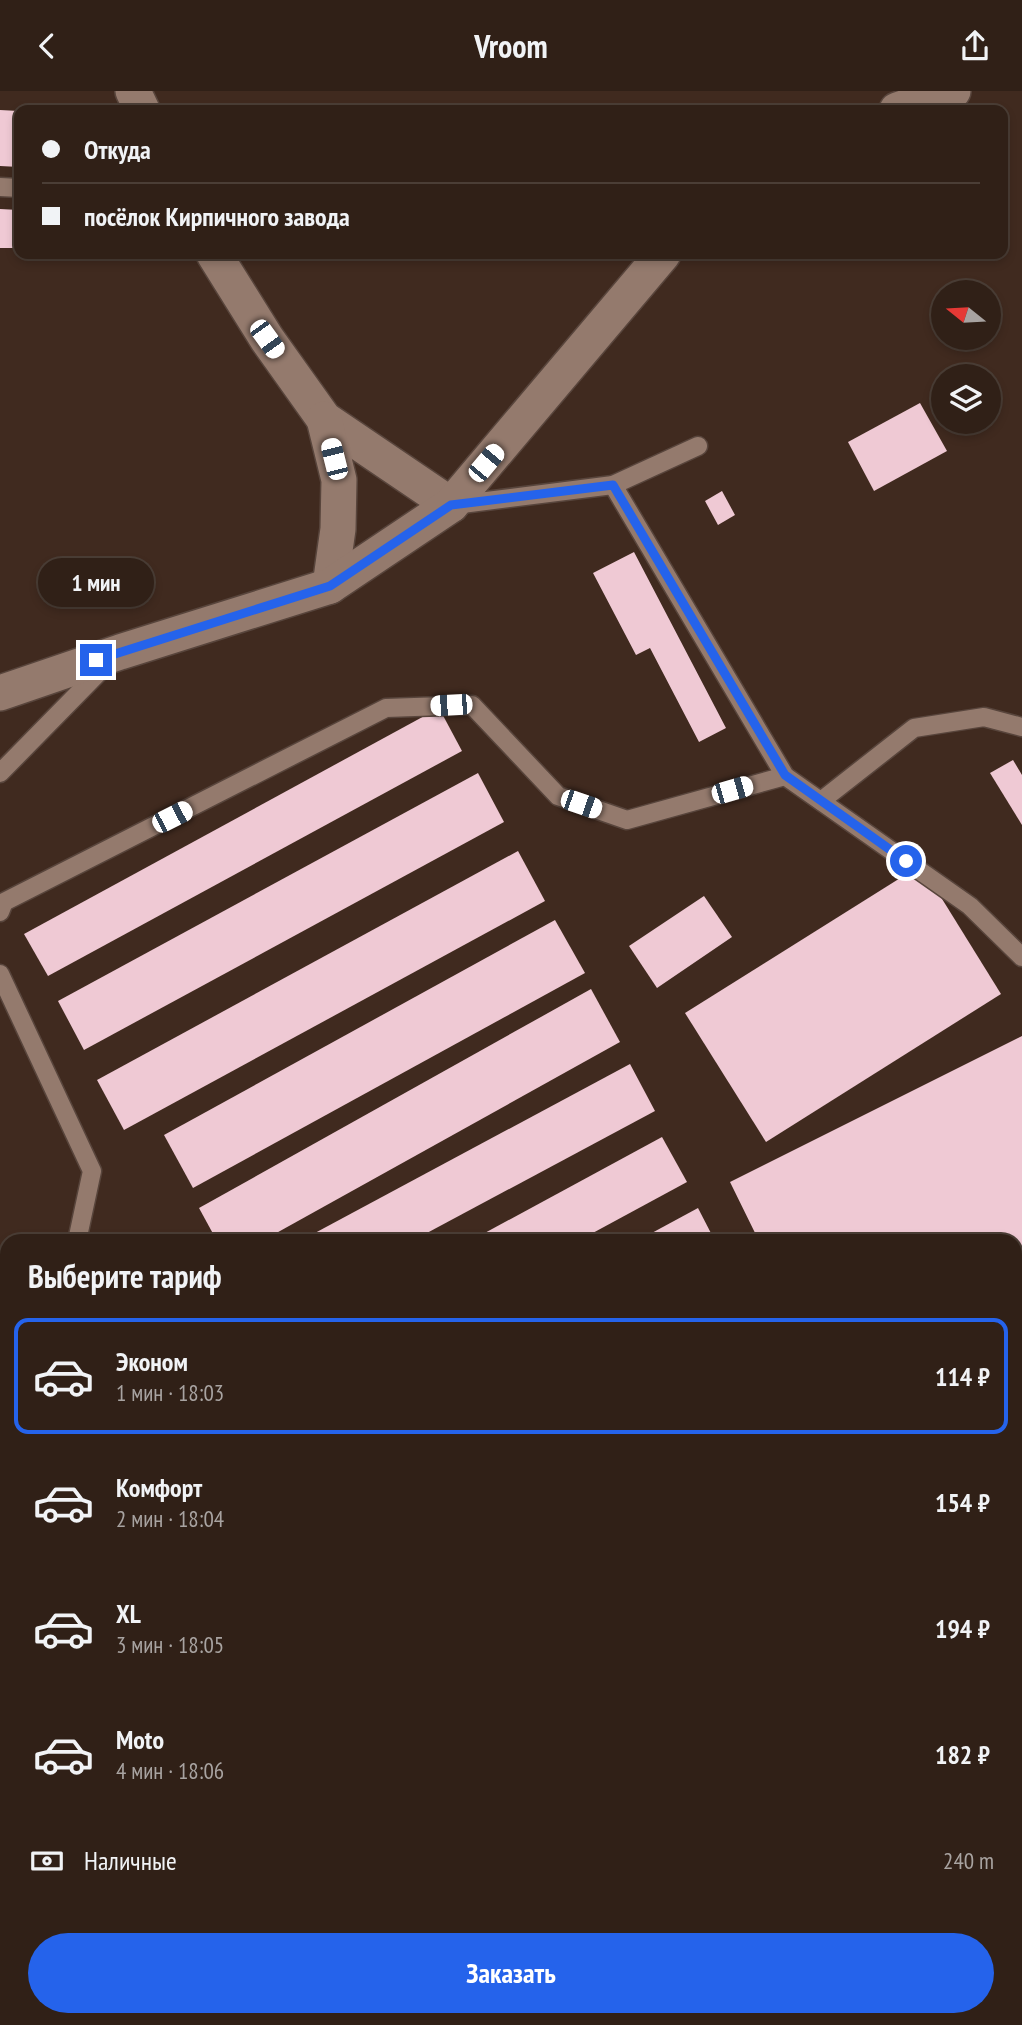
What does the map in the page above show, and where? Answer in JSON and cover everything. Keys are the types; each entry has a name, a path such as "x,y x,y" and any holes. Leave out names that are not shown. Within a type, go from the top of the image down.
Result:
{"street":[{"path":"912,105 953,91"},
{"path":"217,259 267,339 324,419 451,505"},
{"path":"0,693 330,586 451,505 659,259"},
{"path":"324,419 340,480 338,529 330,586"}],"lane":[{"path":"451,505 613,485 698,446"},
{"path":"613,485 785,775 970,906 1022,957"},
{"path":"0,773 120,652"},
{"path":"0,912 4,902 386,708 472,705 558,796 627,820 785,775"},
{"path":"821,801 914,728 984,717 1022,727"},
{"path":"0,974 92,1171 78,1234"}],"building":[{"path":"0,110 14,111 14,167 0,166"},
{"path":"0,209 14,210 14,248 0,248"},
{"path":"920,403 931,423 931,434 937,434 947,451 874,491 848,442"},
{"path":"722,491 735,515 718,525 705,501"},
{"path":"634,552 726,728 699,742 650,648 636,655 593,573"},
{"path":"439,708 462,751 48,976 24,934"},
{"path":"1013,760 1022,775 1022,825 990,773"},
{"path":"478,773 504,822 84,1050 58,1001"},
{"path":"518,851 545,901 124,1130 97,1080"},
{"path":"921,865 1001,994 766,1142 685,1013"},
{"path":"704,896 732,937 657,988 629,946"},
{"path":"555,920 585,973 193,1188 164,1135"},
{"path":"591,989 620,1042 275,1234 213,1234 199,1208"},
{"path":"1022,1036 1022,1234 756,1234 730,1182"},
{"path":"630,1064 655,1111 425,1234 313,1234"},
{"path":"662,1137 687,1182 591,1234 483,1234"},
{"path":"698,1208 711,1234 650,1234"}],"route":[{"path":"96,660 330,586 451,505 613,485 785,775 906,861"}]}
